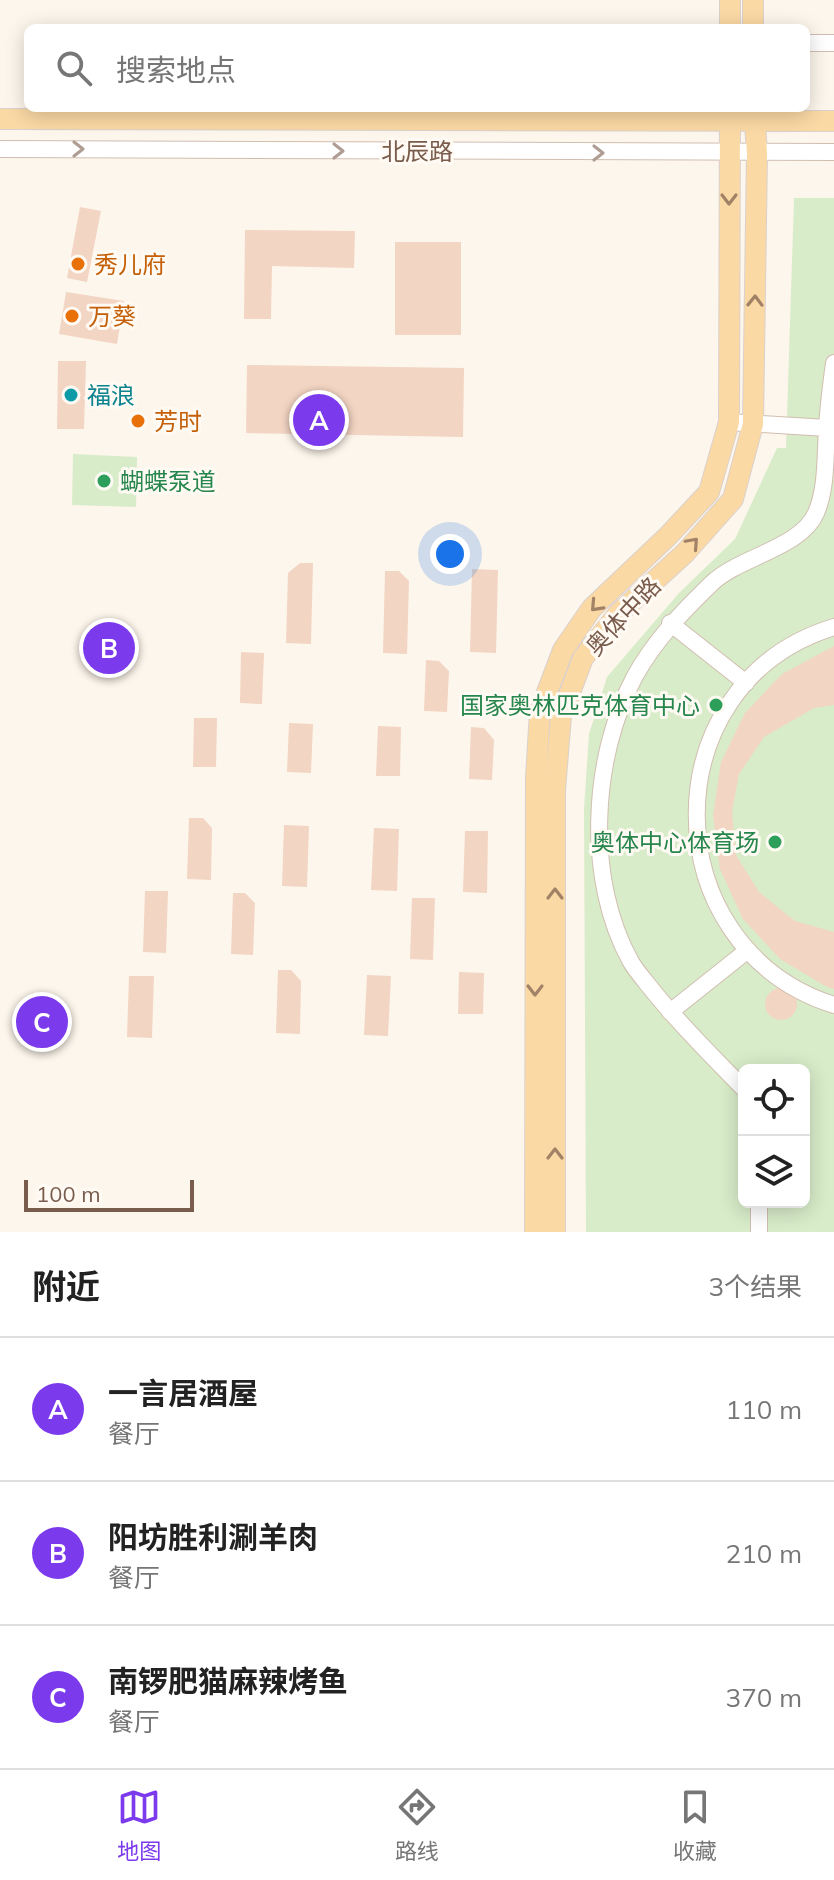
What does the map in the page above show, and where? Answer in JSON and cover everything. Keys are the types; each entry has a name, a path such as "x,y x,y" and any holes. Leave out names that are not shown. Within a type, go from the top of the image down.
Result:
{"main road":[{"path":"730,0 730,24"},
{"path":"753,0 753,24"},
{"name":"奥体中路","path":"535,1232 536,778 540,711 563,650 592,608 709,492 729,422 730,115"},
{"name":"北辰路","path":"0,119 754,115 834,121"},
{"name":"奥体中路","path":"555,1232 555,790 561,716 583,658 618,614 685,553 733,499 753,424 757,153 754,115"}],"street":[{"path":"810,43 834,43"},
{"name":"北辰路","path":"0,149 834,152"},
{"path":"738,1083 670,1012 632,964 611,917 601,857 600,798 610,733 635,676 670,623 724,572 801,531 816,515 821,494 834,363"},
{"path":"729,422 827,428"},
{"path":"670,623 746,683"},
{"path":"834,627 802,639 782,652 746,683 726,710 710,740 698,783 696,828 711,894 727,923 748,950 786,982 834,1005"},
{"path":"670,1012 748,950"},
{"path":"759,1208 759,1232"}],"green space":[{"name":"国家奥林匹克体育中心","path":"794,198 834,198 834,1232 586,1232 584,809 589,734 607,677 679,593 735,539 777,448 786,448"},
{"name":"蝴蝶泵道","path":"73,454 137,457 136,507 72,505"}],"building":[{"path":"80,207 101,211 87,282 67,278"},
{"path":"245,230 355,231 354,268 272,266 271,319 244,319"},
{"path":"395,242 461,242 461,335 395,335"},
{"path":"66,292 124,301 117,344 59,334"},
{"name":"福浪","path":"58,361 86,361 84,429 57,429"},
{"path":"247,365 464,368 463,437 246,433"},
{"path":"300,563 313,563 311,644 286,643 288,573"},
{"path":"472,569 498,570 496,653 470,652"},
{"path":"385,571 399,571 409,581 407,654 383,653"},
{"path":"834,646 834,705 814,708 764,737 739,774 732,811 736,855 759,892 795,921 834,932 834,989 780,959 743,919 720,869 713,815 721,762 745,713 782,674"},
{"path":"241,652 264,653 262,704 240,703"},
{"path":"426,660 439,661 449,671 447,712 424,711"},
{"path":"194,718 217,718 216,767 193,767"},
{"path":"289,723 313,724 311,773 287,772"},
{"path":"378,726 401,727 400,776 376,776"},
{"path":"471,727 484,728 494,740 492,780 469,779"},
{"path":"189,818 203,818 212,828 211,880 187,879"},
{"path":"284,825 309,826 307,887 282,886"},
{"path":"374,828 399,829 397,891 371,890"},
{"path":"465,831 488,831 487,893 463,892"},
{"path":"145,891 168,891 166,953 143,952"},
{"path":"233,893 245,893 255,903 253,955 231,954"},
{"path":"412,898 435,898 433,960 410,959"},
{"path":"278,970 291,970 301,981 300,1034 276,1033"},
{"path":"459,972 484,973 483,1014 458,1014"},
{"path":"367,975 391,976 388,1036 364,1035"},
{"path":"129,976 154,976 152,1038 127,1037"},
{"path":"781,988 793,992 797,1004 793,1016 781,1020 769,1016 765,1004 769,992"}],"place":[{"name":"秀儿府","path":"78,264"},
{"name":"万葵","path":"72,316"},
{"name":"福浪","path":"71,395"},
{"name":"一言居酒屋","path":"319,420"},
{"name":"芳时","path":"138,421"},
{"name":"蝴蝶泵道","path":"104,481"},
{"name":"阳坊胜利涮羊肉","path":"109,648"},
{"name":"国家奥林匹克体育中心","path":"716,705"},
{"name":"奥体中心体育场","path":"775,842"},
{"name":"南锣肥猫麻辣烤鱼","path":"42,1022"}]}
